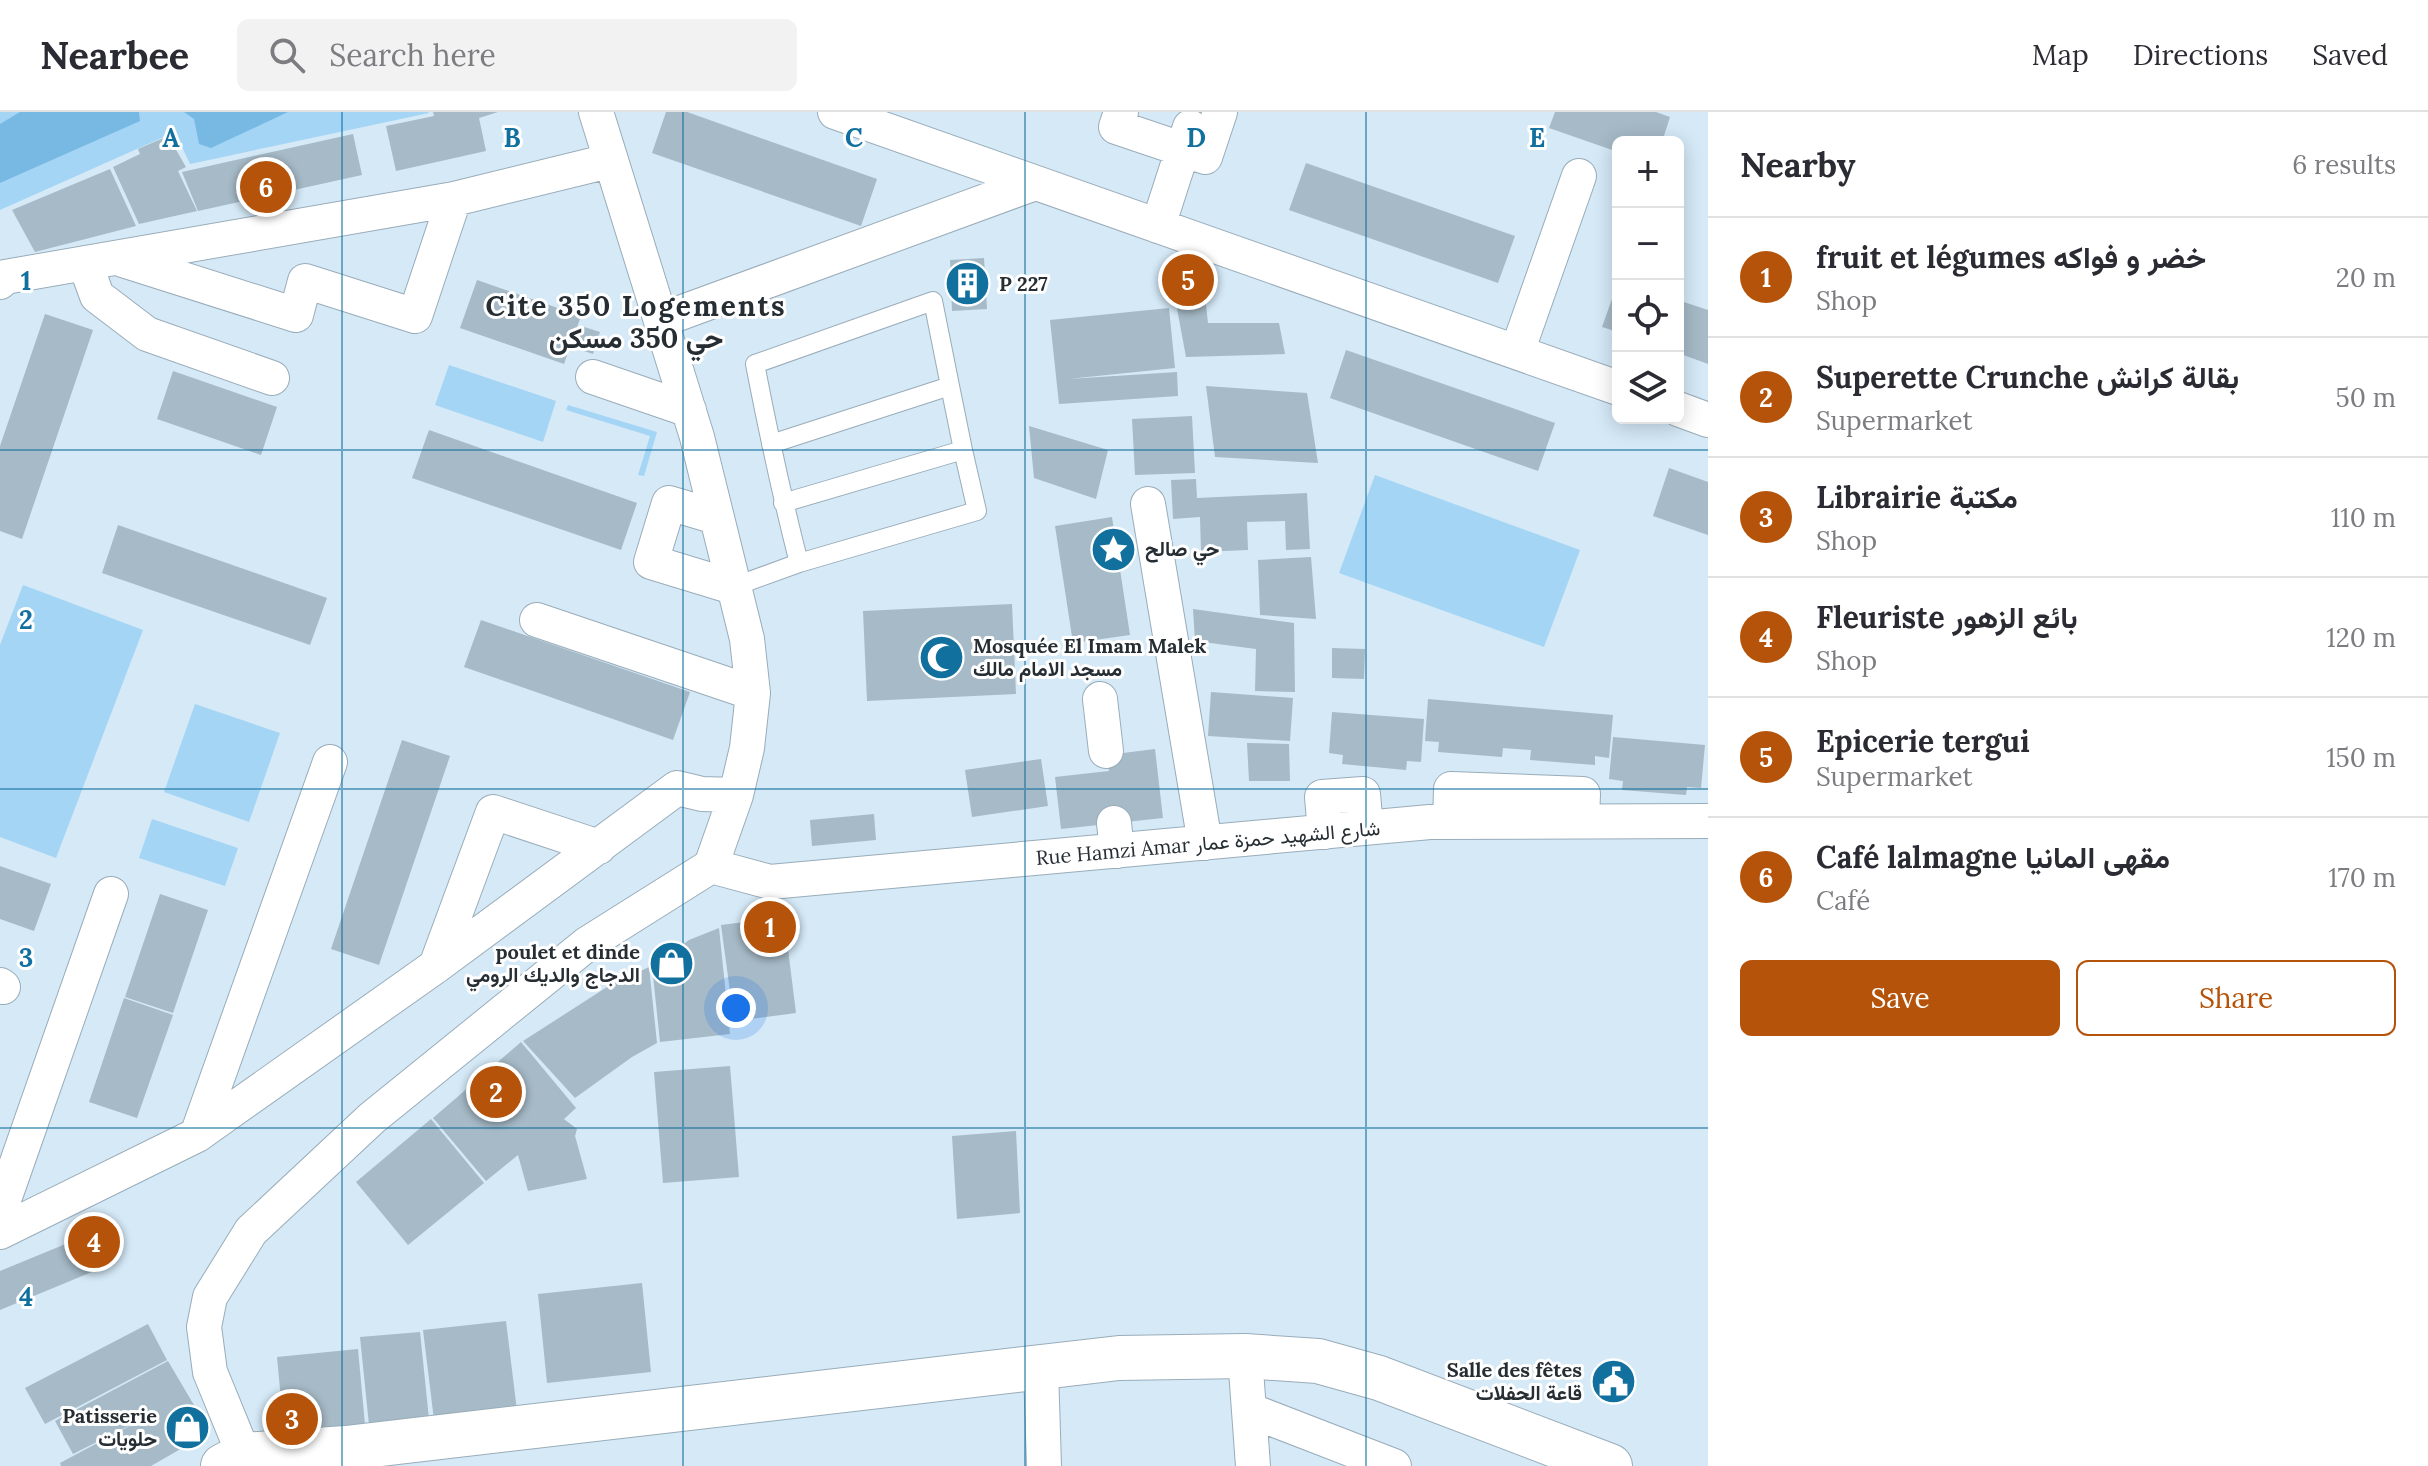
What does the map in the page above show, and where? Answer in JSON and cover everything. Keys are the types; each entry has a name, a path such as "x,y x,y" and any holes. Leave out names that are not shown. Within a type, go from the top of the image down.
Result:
{"main road":[{"path":"255,1460 1119,1358 1245,1356 1318,1361 1379,1378 1610,1466"}],"street":[{"path":"255,1460 210,1372 204,1327 210,1297 251,1231 372,1118 587,944 711,866 736,795 747,748 753,693 747,639 689,410 596,112"},
{"path":"835,112 1612,386"},
{"path":"1121,112 1116,127 1205,157 1220,112"},
{"path":"1158,226 1195,112"},
{"path":"0,282 5,277 454,199 609,161"},
{"path":"1517,352 1579,176"},
{"path":"661,320 1035,183"},
{"path":"100,260 296,315 305,281 415,316 454,199"},
{"path":"100,260 97,296 147,334 272,378"},
{"path":"593,377 689,410"},
{"path":"1684,411 1708,420"},
{"path":"716,517 669,503 651,562 733,587"},
{"path":"1148,504 1205,843"},
{"path":"537,620 753,693"},
{"path":"1100,699 1106,751"},
{"path":"197,1135 330,762"},
{"path":"0,1232 197,1135 436,966 677,788 702,794 736,795"},
{"path":"436,966 493,812 599,847"},
{"name":"Rue Hamzi Amar شارع الشهيد حمزة عمار","path":"711,866 770,882 1115,837 1205,843 1450,822 1708,821"},
{"path":"0,1211 111,894"},
{"path":"1245,1356 1253,1466"},
{"path":"1041,1368 1044,1466"},
{"path":"1249,1410 1394,1466"}],"lane":[{"path":"733,587 799,563 977,511 933,301 755,364 783,503 799,563"},
{"path":"771,444 950,386"},
{"path":"783,503 963,450"}],"shaded area":[{"path":"0,112 429,113 190,164 175,132 0,210"},
{"path":"20,112 139,112 140,121 0,183 0,124"},
{"path":"184,112 288,112 211,148 199,144 194,119"},
{"path":"449,365 556,401 543,442 435,405"},
{"path":"568,405 657,432 644,476 638,475 650,436 566,410"},
{"path":"1375,475 1580,550 1544,647 1339,573"},
{"path":"23,585 143,630 56,858 0,837 0,645"},
{"path":"195,704 280,733 249,822 164,792"},
{"path":"152,819 238,848 225,886 139,858"}],"building":[{"path":"433,112 498,112 479,118 486,151 396,171 386,126 434,116"},
{"path":"666,112 687,112 877,179 861,226 652,153"},
{"path":"1555,112 1656,112 1670,117 1664,136 1612,136 1612,150 1549,128"},
{"path":"353,134 362,175 198,211 182,172"},
{"path":"168,136 186,167 178,171 197,211 139,224 113,167 140,154 138,149"},
{"path":"1306,163 1515,236 1498,283 1289,210"},
{"path":"110,169 136,226 35,252 12,210"},
{"name":"P 227","path":"984,258 987,309 952,311 950,260"},
{"path":"1168,260 1202,269 1208,323 1279,323 1285,354 1186,357"},
{"path":"477,280 581,316 564,364 460,328"},
{"path":"1612,299 1612,330 1602,327"},
{"path":"1684,302 1708,310 1708,364 1684,355"},
{"path":"1169,308 1175,368 1068,379 1177,372 1178,396 1059,404 1050,320"},
{"path":"45,314 93,330 22,539 0,531 0,446"},
{"path":"581,326 600,332 593,354 575,348"},
{"path":"1346,350 1555,423 1538,471 1330,398"},
{"path":"173,371 277,407 261,455 157,419"},
{"path":"1206,386 1307,393 1318,463 1215,457"},
{"path":"1192,416 1195,473 1135,475 1132,419"},
{"path":"1029,426 1108,450 1096,499 1034,478"},
{"path":"429,430 637,503 621,550 412,478"},
{"path":"1669,468 1708,482 1708,535 1653,516"},
{"path":"1196,479 1197,498 1307,493 1310,549 1286,550 1285,521 1247,522 1248,550 1201,552 1200,517 1173,519 1171,480"},
{"path":"1112,517 1130,635 1073,643 1055,526"},
{"path":"118,525 327,598 310,645 102,573"},
{"path":"1311,557 1316,619 1260,615 1258,560"},
{"path":"1012,604 1016,694 867,701 863,611"},
{"path":"1193,609 1294,623 1295,692 1255,691 1256,649 1195,641"},
{"path":"481,620 690,692 673,740 464,667"},
{"path":"1332,648 1365,649 1364,679 1332,678"},
{"path":"1211,692 1293,698 1290,741 1208,736"},
{"path":"1428,699 1613,715 1609,758 1595,756 1595,765 1530,760 1531,750 1503,748 1502,757 1438,752 1439,742 1425,741"},
{"path":"1332,712 1424,719 1421,762 1407,761 1406,770 1342,764 1343,755 1329,753"},
{"path":"1613,737 1705,745 1701,788 1687,787 1686,795 1622,790 1623,781 1609,779"},
{"path":"402,740 450,756 379,965 331,949"},
{"path":"1247,743 1289,744 1290,781 1249,781"},
{"path":"1155,749 1163,818 1061,829 1055,777 1109,771 1107,755"},
{"path":"1041,759 1048,806 972,817 965,770"},
{"path":"874,814 876,840 812,846 810,820"},
{"path":"0,866 51,884 34,931 0,919"},
{"path":"160,894 208,910 173,1013 125,997"},
{"path":"784,917 796,1013 734,1021 721,925"},
{"path":"719,928 730,1034 660,1042 652,966 689,940"},
{"path":"649,967 657,1043 575,1098 523,1041 607,987"},
{"path":"124,998 173,1015 137,1118 89,1102"},
{"path":"521,1042 576,1108 564,1119 577,1129 575,1136 587,1179 528,1191 518,1155 486,1181 433,1118"},
{"path":"730,1066 739,1177 663,1183 654,1072"},
{"path":"431,1119 484,1183 408,1245 356,1182"},
{"path":"1016,1131 1020,1213 957,1219 952,1136"},
{"path":"102,1229 116,1262 0,1310 0,1271"},
{"path":"642,1283 651,1372 547,1383 538,1294"},
{"path":"506,1321 517,1411 434,1420 423,1330"},
{"path":"148,1324 167,1360 45,1424 25,1388"},
{"path":"420,1332 429,1419 369,1425 360,1337"},
{"path":"358,1349 365,1425 284,1432 277,1357"},
{"path":"168,1361 201,1417 191,1443 151,1466 61,1466 60,1463 150,1415 73,1454 55,1421"}],"place":[{"name":"Café lalmagne مقهى المانيا","path":"266,187"},
{"name":"Epicerie tergui","path":"1188,280"},
{"name":"P 227","path":"968,284"},
{"name":"حي صالح","path":"1114,549"},
{"name":"Mosquée El Imam Malek مسجد الامام مالك","path":"942,657"},
{"name":"fruit et légumes خضر و فواكه","path":"770,927"},
{"name":"poulet et dinde الدجاج والديك الرومي","path":"671,964"},
{"name":"Superette Crunche بقالة كرانش","path":"496,1092"},
{"name":"Fleuriste بائع الزهور","path":"94,1242"},
{"name":"Salle des fêtes قاعة الحفلات","path":"1613,1382"},
{"name":"Librairie مكتبة","path":"292,1419"},
{"name":"Patisserie حلويات","path":"188,1427"}],"district":[{"name":"Cite 350 Logements حي 350 مسكن","path":"636,322"}]}
